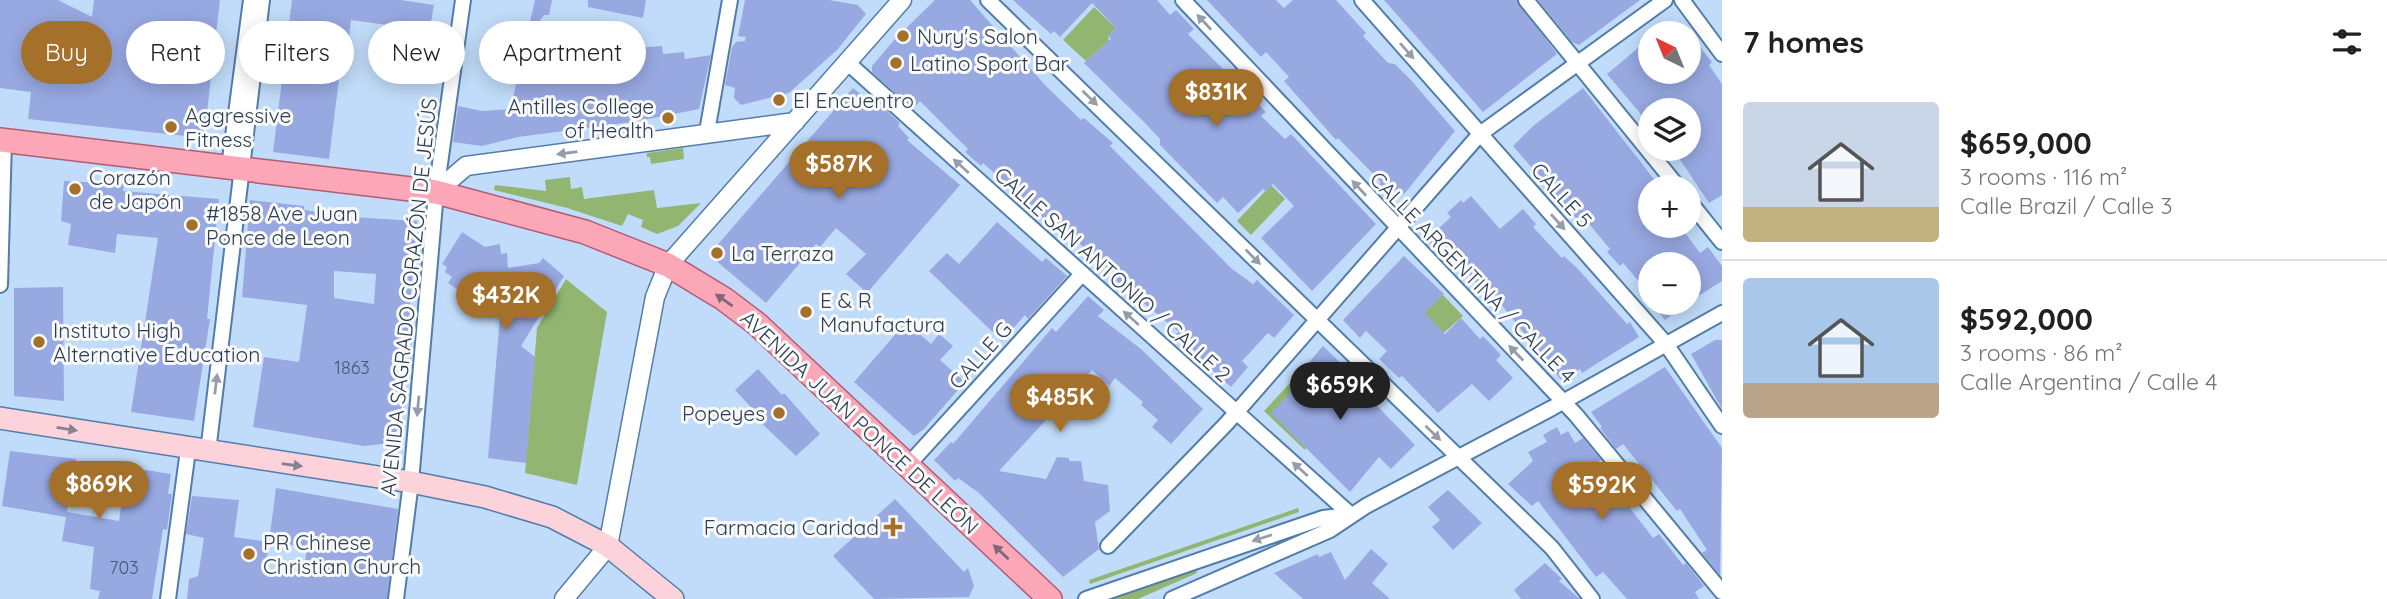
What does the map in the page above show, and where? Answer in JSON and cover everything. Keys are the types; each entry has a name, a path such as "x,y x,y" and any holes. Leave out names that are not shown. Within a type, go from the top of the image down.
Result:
{"main road":[{"name":"AVENIDA JUAN PONCE DE LEÓN","path":"2,148 234,168 436,192 585,232 668,265 724,299 757,324 1050,599"},
{"path":"0,418 198,451 411,482 485,497 552,517 608,546 673,599"}],"street":[{"path":"168,599 198,451 234,168 251,0"},
{"path":"234,168 262,0"},
{"name":"AVENIDA SAGRADO CORAZÓN DE JESÚS","path":"396,599 411,482 436,192 463,0"},
{"path":"707,132 710,102 716,88 730,0"},
{"path":"564,599 608,546 654,303 668,265 848,63 899,0"},
{"path":"988,0 1552,548 1592,599"},
{"name":"CALLE ARGENTINA / CALLE 4","path":"1183,0 1563,402 1722,592"},
{"name":"CALLE 5","path":"1362,0 1666,344 1722,426"},
{"path":"1526,0 1668,175"},
{"path":"1108,547 1236,412 1399,230 1480,134 1665,0"},
{"path":"1682,0 1722,54"},
{"name":"CALLE SAN ANTONIO / CALLE 2","path":"848,63 1351,515"},
{"path":"436,192 466,166 795,122"},
{"path":"0,285 2,148"},
{"path":"1701,216 1722,242"},
{"name":"CALLE G","path":"909,464 1082,274"},
{"path":"1172,599 1330,530 1351,515 1563,402 1722,313"},
{"path":"1086,599 1323,518 1351,515"}],"green space":[{"path":"1094,7 1116,28 1108,36 1109,41 1086,61 1063,40"},
{"path":"683,148 684,159 651,164 650,157 647,157 647,153"},
{"path":"570,177 571,189 582,187 584,199 654,190 657,208 701,203 678,226 657,234 641,227 643,220 628,214 622,226 567,208 494,190 495,185 546,191 545,180"},
{"path":"1271,185 1285,199 1251,235 1237,221"},
{"path":"566,279 607,312 577,485 525,473 537,328"},
{"path":"1442,294 1463,316 1430,345 1411,325"},
{"path":"1304,368 1324,388 1305,450 1264,411"},
{"path":"1298,508 1299,512 1090,584 1089,580"},
{"path":"1196,570 1197,573 1138,599 1112,599"}],"building":[{"path":"0,0 58,0 92,17 94,0 220,0 218,21 126,21 126,84 210,84 204,138 28,119 31,92 0,88"},
{"path":"292,0 401,0 434,5 431,21 289,21"},
{"path":"535,0 552,0 549,15 544,15 540,21 530,21"},
{"path":"588,0 646,0 643,18 588,7"},
{"path":"745,0 829,0 858,5 866,14 837,50 789,93 741,105 734,98 735,88 725,85 732,47 736,42 745,41 746,37 738,36"},
{"path":"935,0 970,0 1045,85 1081,120 1084,118 1113,143 1110,146 1232,269 1253,284 1257,280 1294,315 1274,338 1268,333 1242,361 1248,367 1231,387 1193,353 1195,351 1176,334 1179,332 1113,278 1115,276 1048,215 1044,219 983,163 981,166 965,152 968,149 920,101 913,109 872,72 872,66 895,39"},
{"path":"1013,0 1157,0 1170,15 1176,10 1194,29 1188,34 1266,112 1261,116 1285,139 1291,134 1376,224 1312,291 1261,238 1294,206 1273,184 1266,192 1263,189 1238,213 1223,197 1217,203 1160,145 1160,139 1145,123 1084,63 1111,39 1108,36 1116,28 1092,3 1060,37 1054,31 1051,34"},
{"path":"1207,0 1276,0 1284,8 1293,0 1336,0 1366,33 1363,36 1388,63 1395,64 1410,79 1455,131 1405,193 1393,202 1378,185 1381,182 1338,138 1336,140 1284,81 1289,77 1266,52 1261,57"},
{"path":"1384,0 1517,0 1557,54 1483,112"},
{"path":"1538,0 1640,0 1579,45 1572,42"},
{"path":"662,46 663,54 684,52 685,59 711,55 699,109 633,122 518,137 482,146 453,142 458,106 482,111 511,109 516,84 646,84 646,47"},
{"path":"1638,48 1638,84 1701,84 1701,48 1712,62 1709,65 1722,84 1722,195 1709,203 1701,191 1701,175 1690,175 1681,161 1701,161 1701,98 1638,98 1638,111 1607,74"},
{"path":"282,84 338,84 329,159 273,152"},
{"path":"853,88 875,106 874,99 900,123 898,126 909,138 907,140 960,185 867,293 846,274 866,254 836,228 820,247 816,244 766,303 714,259 714,249"},
{"path":"1583,88 1651,175 1638,175 1638,238 1689,238 1699,252 1638,252 1638,280 1623,263 1620,266 1607,252 1610,249 1585,219 1580,223 1513,146 1533,126"},
{"path":"64,181 124,184 123,191 219,199 207,319 210,319 194,421 131,412 158,238 117,234 115,253 68,245 71,224 61,221"},
{"path":"1471,196 1500,229 1523,209 1536,224 1533,227 1562,258 1564,256 1578,269 1627,324 1630,322 1639,337 1582,373 1580,369 1561,380 1497,299 1494,302 1460,265 1458,267 1453,262 1450,265 1427,239 1451,217 1447,213 1461,200 1463,203"},
{"path":"250,200 304,206 304,210 352,217 417,221 400,427 383,444 364,446 253,427 264,357 299,362 307,305 242,297","holes":["334,271 376,274 374,304 334,298"]},
{"path":"997,222 1042,262 1046,258 1067,276 1028,319 1025,315 1002,341 929,271 947,253 959,264"},
{"path":"462,232 485,247 500,244 501,254 507,253 508,268 539,263 543,258 564,276 521,346 535,357 526,463 488,458 500,317 448,283 452,277 445,272 447,267 442,264"},
{"path":"1708,247 1722,266 1722,281 1701,294 1701,252"},
{"path":"1404,256 1444,294 1425,313 1445,334 1461,318 1480,339 1483,336 1501,355 1496,360 1513,378 1489,401 1472,384 1438,413 1402,376 1399,378 1379,359 1387,351 1366,331 1360,338 1343,320"},
{"name":"Instituto High Alternative Education","path":"63,287 64,401 14,396 14,288"},
{"path":"1088,296 1104,310 1098,316 1141,349 1203,409 1171,444 1152,427 1158,420 1141,405 1143,402 1115,378 1109,386 1092,370 999,471 1046,479 1057,457 1069,458 1069,461 1081,461 1084,481 1108,485 1110,511 1095,522 1099,549 1063,577 979,493 958,478 955,481 934,460 951,442 953,444 1052,328 1056,332"},
{"path":"906,322 931,344 939,334 953,346 940,360 965,382 924,429 914,436 854,382"},
{"path":"1715,340 1722,340 1722,409 1691,354"},
{"path":"1323,346 1358,380 1355,383 1415,445 1391,469 1379,457 1350,492 1271,413 1309,373 1304,368"},
{"path":"1665,367 1722,448 1720,575 1702,553 1707,550 1680,509 1677,511 1623,444 1616,449 1591,412"},
{"name":"Popeyes","path":"758,369 782,395 784,393 820,434 796,456 757,419 759,416 735,390"},
{"path":"1557,427 1561,435 1568,431 1575,443 1583,438 1601,460 1596,464 1613,488 1618,484 1631,500 1626,503 1653,538 1659,534 1683,565 1686,563 1704,586 1695,592 1699,599 1627,599 1603,572 1596,577 1538,501 1532,506 1508,484 1533,461 1528,452 1547,442 1543,435"},
{"path":"10,451 76,459 67,512 119,521 127,467 171,474 168,494 172,494 167,530 163,529 152,599 98,599 100,591 90,589 94,547 62,541 66,517 2,506"},
{"path":"276,488 398,509 387,599 187,599 189,579 198,576 204,538 186,534 192,496 239,500 234,537 269,542","holes":["269,542 307,547 303,576 265,571"]},
{"path":"1448,490 1482,523 1453,550 1432,527 1440,520 1428,507"},
{"name":"Farmacia Caridad","path":"895,499 964,572 968,568 974,586 969,597 874,599 833,556"},
{"path":"1371,549 1388,564 1372,583 1390,599 1303,599 1274,573 1318,554 1319,557 1331,552 1345,580"},
{"path":"1545,563 1562,579 1559,581 1580,599 1521,599 1514,590"}],"place":[{"name":"Nury's Salon","path":"903,36"},
{"name":"Latino Sport Bar","path":"896,63"},
{"name":"El Encuentro","path":"779,100"},
{"name":"Antilles College of Health","path":"668,118"},
{"name":"Aggressive Fitness","path":"171,127"},
{"name":"Corazón de Japón","path":"75,189"},
{"name":"#1858 Ave Juan Ponce de Leon","path":"192,225"},
{"name":"La Terraza","path":"717,253"},
{"name":"E & R Manufactura","path":"806,312"},
{"name":"Instituto High Alternative Education","path":"39,342"},
{"name":"Popeyes","path":"779,413"},
{"name":"Farmacia Caridad","path":"893,527"},
{"name":"PR Chinese Christian Church","path":"249,554"}]}
